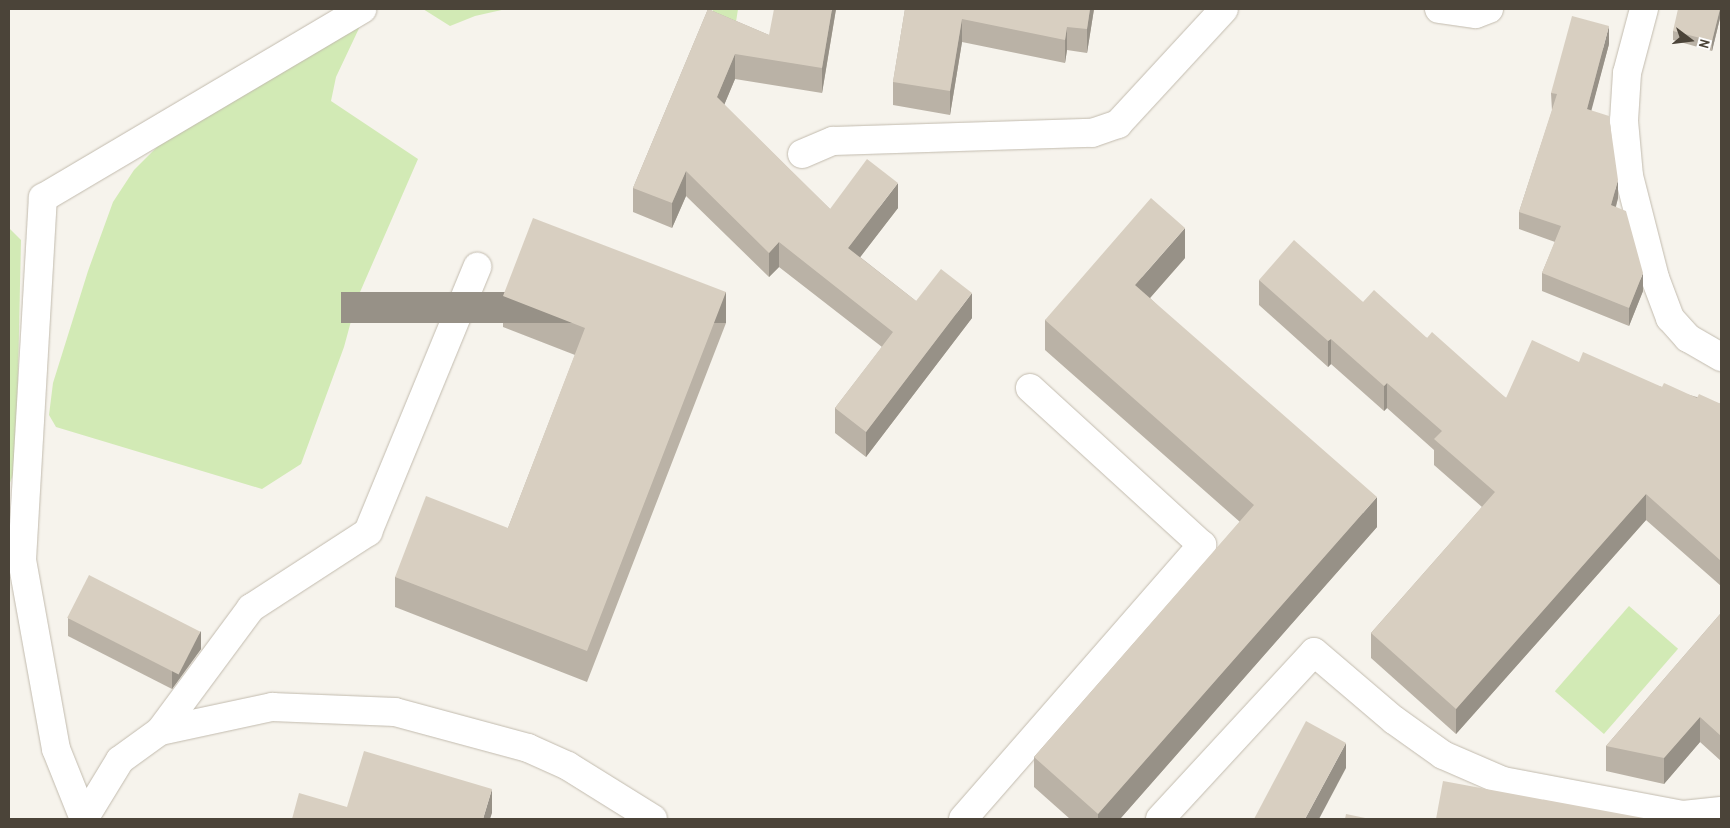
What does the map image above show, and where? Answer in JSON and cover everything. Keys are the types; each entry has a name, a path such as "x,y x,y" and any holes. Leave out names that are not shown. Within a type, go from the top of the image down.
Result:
{"street":[{"path":"84,819 56,749 22,560 43,198 362,9"},
{"path":"802,154 833,141 1092,133 1118,124 1224,9"},
{"path":"1439,9 1476,14 1488,9"},
{"path":"1644,9 1627,73 1624,121 1629,176 1654,278 1670,318 1688,338 1721,357"},
{"path":"84,819 120,760 160,731 251,608 368,532 477,267"},
{"path":"963,819 1202,544 1030,388"},
{"path":"1160,819 1314,652 1394,720 1443,755 1503,781 1683,814 1718,814"},
{"path":"160,731 272,707 395,712 528,748 611,791 653,819"}],"green space":[{"path":"423,9 506,9 475,16 450,26"},
{"path":"713,9 738,9 736,22 712,16"},
{"path":"362,22 336,77 331,101 418,159 357,299 344,347 301,464 262,489 56,427 49,415 53,383 88,271 113,202 134,170 170,134"},
{"path":"9,228 21,240 16,468 9,485"},
{"path":"1629,606 1678,649 1604,734 1555,691"}],"building":[{"path":"708,9 769,35 774,9 832,9 822,68 735,54 717,97 830,209 867,159 898,183 848,248 916,301 941,269 972,293 866,432 835,408 893,332 779,242 769,253 686,171 672,203 633,188"},
{"path":"905,9 1090,9 1087,29 1067,27 1065,40 962,19 950,91 893,82"},
{"path":"1678,9 1720,9 1712,41 1673,31"},
{"path":"1572,16 1609,26 1587,109 1609,116 1618,180 1611,205 1626,211 1643,273 1629,308 1542,273 1561,226 1519,212 1557,94 1551,93"},
{"path":"1151,198 1185,228 1135,285 1377,497 1098,814 1034,757 1254,505 1045,320"},
{"path":"533,218 726,292 587,651 395,577 426,496 508,528 585,328 503,296"},
{"path":"1294,240 1363,302 1374,290 1427,338 1432,332 1506,398 1532,340 1579,362 1583,352 1662,387 1664,383 1697,398 1699,394 1721,404 1721,561 1646,494 1456,709 1371,633 1495,492 1434,439 1442,431 1387,383 1384,386 1331,339 1328,341 1259,280"},
{"path":"89,575 200,632 179,675 67,618"},
{"path":"1721,613 1721,736 1700,717 1664,758 1606,746"},
{"path":"1306,721 1346,743 1305,819 1254,819"},
{"path":"364,751 492,789 483,819 292,819 299,793 347,807"},
{"path":"1443,781 1649,819 1436,819"},
{"path":"1346,814 1370,819 1345,819"}]}
